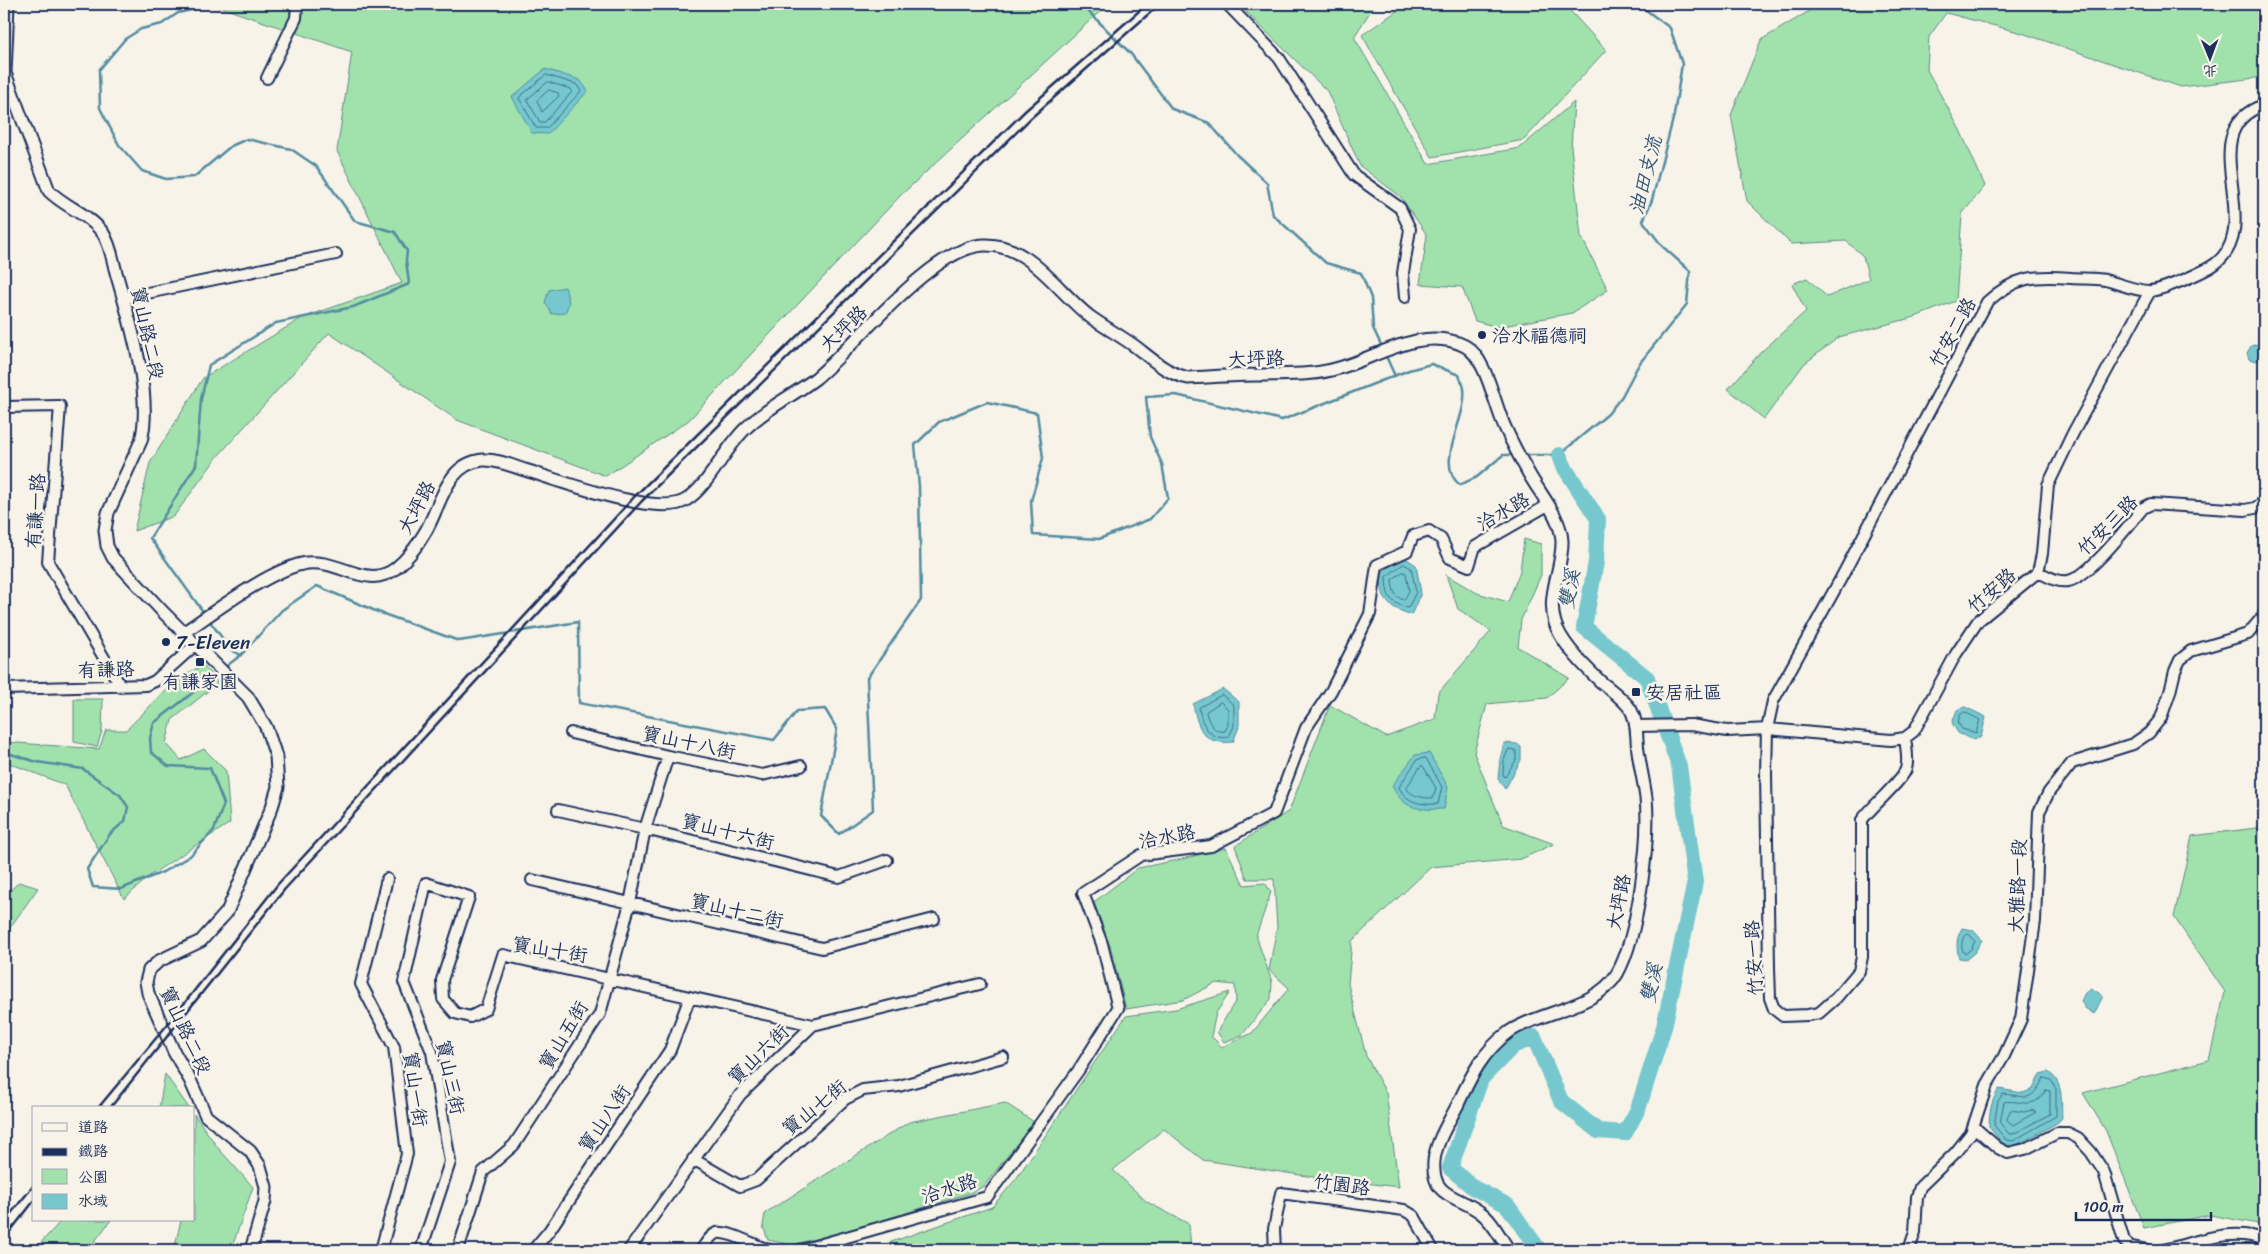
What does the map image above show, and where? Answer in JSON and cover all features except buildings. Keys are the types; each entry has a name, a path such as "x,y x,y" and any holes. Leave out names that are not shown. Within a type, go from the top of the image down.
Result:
{"street":[{"name":"寶山路二段","path":"8,4 5,73 46,186 59,201 86,216 103,234 123,298 139,366 144,421 141,441 108,513 105,530 107,546 119,564 183,633 248,697 266,727 276,756 278,788 272,807 227,912 201,941 159,961 149,970 146,982 148,993 174,1052 206,1116 250,1151 260,1166 266,1187 266,1202 251,1250"},
{"path":"267,78 296,18 297,4"},
{"path":"1227,4 1279,58 1354,175 1400,208 1410,229 1403,273 1406,297"},
{"path":"2150,291 2200,274 2218,263 2227,251 2234,236 2237,203 2229,159 2231,139 2240,120 2264,105"},
{"name":"大坪路","path":"183,633 254,586 296,566 316,563 371,577 387,574 403,562 424,534 446,485 453,475 467,466 483,460 505,464 627,500 657,506 679,505 698,492 728,448 746,427 815,378 921,276 948,257 970,247 986,245 1000,247 1020,254 1047,276 1087,314 1136,347 1156,364 1188,378 1309,374 1341,368 1414,342 1436,340 1453,342 1467,347 1477,356 1505,428 1530,477 1548,505 1561,533 1562,543 1552,597 1553,618 1557,628 1580,661 1630,708 1636,726 1646,798 1645,846 1640,894 1628,943 1617,973 1599,992 1563,1009 1521,1025 1489,1050 1475,1068 1437,1148 1434,1177 1439,1187 1454,1198 1483,1213 1509,1250"},
{"path":"123,298 336,254"},
{"name":"竹安二路","path":"1767,729 1773,701 1840,580 1987,302 1998,292 2028,277 2100,279 2150,291"},
{"name":"竹安路","path":"1905,738 1914,731 1956,654 1978,622 2038,572 2042,554 2048,485 2073,433 2150,291"},
{"name":"有謙一路","path":"4,407 60,406 48,562 120,687"},
{"name":"竹安三路","path":"2038,572 2056,581 2068,581 2079,576 2097,560 2144,508 2151,504 2245,510 2255,508 2264,502"},
{"name":"洽水路","path":"801,1250 987,1197 1078,1071 1118,1008 1102,944 1083,894 1141,855 1211,846 1274,813 1306,728 1331,691 1370,614 1377,564 1407,551 1413,536 1429,531 1441,539 1450,558 1469,566 1475,547 1548,505"},
{"name":"大雅路一段","path":"1909,1250 1915,1232 1916,1197 1920,1187 1964,1144 1974,1127 1987,1085 2004,1056 2023,1009 2035,921 2038,812 2049,792 2072,763 2133,744 2149,733 2163,712 2180,660 2191,651 2248,634 2264,615"},
{"name":"有謙路","path":"4,689 146,685 155,681 195,645"},
{"path":"1636,726 1691,725 1727,731 1767,729 1891,740 1905,738"},
{"name":"竹安一路","path":"1767,729 1766,774 1770,998 1774,1009 1784,1016 1819,1013 1836,998 1859,971 1862,957 1862,820 1870,808 1905,772 1907,762 1905,738"},
{"name":"寶山十八街","path":"571,734 762,775 801,766"},
{"name":"寶山五街","path":"458,1250 483,1172 514,1145 600,1014 630,903 645,829 668,756"},
{"name":"寶山十六街","path":"558,810 645,829 839,877 887,860"},
{"name":"寶山一街","path":"381,1250 407,1154 394,1048 361,984 387,879"},
{"name":"寶山十二街","path":"532,880 822,948 934,919"},
{"name":"寶山十街","path":"426,883 469,897 442,980 443,998 455,1013 470,1017 486,1009 503,955 609,977 813,1025"},
{"name":"寶山三街","path":"421,1250 450,1162 432,1052 404,982 426,883"},
{"name":"寶山六街","path":"629,1250 740,1095 813,1025 980,984"},
{"name":"寶山八街","path":"533,1250 549,1230 670,1050 690,997"},
{"name":"寶山七街","path":"693,1159 740,1186 756,1180 845,1098 863,1090 899,1086 1002,1057"},
{"path":"1974,1127 1998,1148 2008,1153 2024,1149 2057,1133 2068,1133 2078,1138 2091,1152 2104,1172 2124,1240 2131,1248 2147,1250"},
{"name":"竹園路","path":"1275,1250 1274,1229 1281,1193 1404,1210 1414,1216 1433,1250"},
{"path":"2162,1250 2238,1233 2252,1235 2264,1240"},
{"path":"701,1250 712,1236 716,1234 731,1235 769,1250"}],"green space":[{"path":"211,4 1108,4 900,196 689,420 606,476 457,420 329,333 218,456 174,516 134,531 150,463 203,378 302,318 402,283 337,151 352,52"},
{"path":"1241,4 1375,4 1354,37 1428,164 1520,148 1574,102 1571,147 1581,236 1608,290 1572,313 1498,327 1475,321 1462,287 1420,284 1427,235 1400,196 1360,166 1327,91 1247,13"},
{"path":"1407,4 1564,4 1606,50 1524,140 1432,157 1362,35"},
{"path":"1821,4 2264,4 2264,77 2181,87 2022,33 1946,13 1929,37 1927,70 1960,130 1985,186 1962,214 1956,301 1915,317 1839,337 1804,364 1764,419 1728,389 1760,353 1806,311 1792,284 1807,278 1827,297 1869,279 1863,256 1846,241 1791,244 1747,201 1731,115 1761,40"},
{"path":"1524,539 1541,544 1541,575 1521,620 1518,647 1569,678 1547,698 1487,704 1474,753 1503,825 1554,844 1521,859 1431,867 1352,941 1348,984 1366,1056 1386,1093 1399,1187 1313,1177 1203,1160 1164,1129 1113,1170 1147,1202 1189,1224 1191,1250 868,1250 992,1207 1016,1179 1126,1016 1176,1009 1230,992 1216,1013 1211,1036 1222,1047 1252,1033 1289,988 1269,970 1277,927 1274,879 1247,879 1235,846 1289,811 1330,705 1386,737 1435,719 1438,693 1491,631 1458,609 1446,575 1477,593 1508,602 1520,571"},
{"path":"204,666 218,683 172,720 166,743 181,760 204,749 226,771 230,823 152,874 124,899 65,785 4,761 4,742 99,749 106,730 126,730 174,684 195,669"},
{"path":"74,699 103,699 102,731 97,747 74,742"},
{"path":"2264,827 2264,1225 2210,1215 2144,1228 2106,1131 2083,1093 2209,1060 2225,992 2174,917 2192,836"},
{"path":"1226,848 1244,885 1265,883 1271,892 1256,936 1272,982 1271,999 1242,1035 1224,1042 1217,1032 1236,1000 1235,985 1216,983 1183,1000 1126,1009 1111,949 1094,902 1138,868"},
{"path":"19,882 38,888 4,936 4,896"},
{"path":"165,1074 188,1106 159,1106"},
{"path":"1005,1103 1034,1122 984,1186 973,1192 855,1229 791,1245 768,1240 763,1226 765,1213 909,1122"},
{"path":"195,1115 218,1148 253,1187 231,1250 174,1250 181,1222 195,1222"},
{"path":"60,1222 109,1222 88,1250 34,1250"}],"water":[{"path":"545,69 580,80 588,91 548,134 532,133 512,97"},
{"path":"565,287 569,303 565,313 552,314 545,302 549,290"},
{"path":"2264,342 2264,358 2256,361 2249,359 2247,353 2251,346"},
{"path":"1404,557 1416,565 1421,593 1411,615 1395,608 1386,601 1381,582 1380,573"},
{"path":"1223,689 1239,702 1239,727 1233,742 1215,741 1204,734 1197,721 1193,704"},
{"path":"1965,707 1986,717 1981,737 1972,739 1958,733 1952,723 1957,710"},
{"path":"1504,743 1517,744 1521,747 1521,760 1505,789 1498,779"},
{"path":"1429,753 1448,787 1444,809 1413,807 1402,800 1392,786 1415,755"},
{"path":"1962,928 1973,930 1982,940 1975,952 1967,959 1959,958 1957,950 1957,942"},
{"path":"2091,988 2103,996 2094,1014 2085,1008 2081,1001 2085,993"},
{"path":"2048,1072 2057,1081 2061,1092 2062,1118 2057,1123 2013,1147 2003,1144 1989,1127 1991,1107 1999,1089 2023,1093 2033,1089 2040,1074"}],"waterway":[{"path":"204,613 150,538 196,465 201,399 209,365 276,323 353,307 409,284 406,260 407,251 395,232 355,221 316,166 291,149 247,139 231,146 194,177 166,179 142,171 119,145 100,108 99,70 125,39 141,29 162,24 178,13 204,7 241,4"},
{"path":"1081,4 1131,54 1172,109 1209,123 1237,155 1267,183 1273,215 1326,263 1361,273 1371,298 1373,328 1383,349"},
{"name":"油田支流","path":"1522,455 1559,455 1608,414 1622,396 1639,364 1687,304 1690,271 1662,246 1643,221 1652,200 1674,115 1682,64 1670,28 1638,4"},
{"path":"1385,354 1395,376"},
{"path":"209,620 231,650 241,655 282,610 317,586 378,612 459,641 578,622 579,703 774,740 797,711 825,709 837,729 821,816 839,834 873,810 867,678 921,600 919,486 915,445 939,422 987,402 1037,413 1043,458 1031,501 1033,535 1099,539 1150,519 1168,498 1162,464 1150,437 1146,397 1176,395 1282,420 1409,370 1431,364 1459,375 1464,387 1464,401 1450,453 1450,465 1453,476 1460,485 1477,477 1503,455 1514,455"},
{"name":"雙溪","path":"1539,1250 1507,1205 1474,1188 1450,1168 1481,1079 1513,1046 1534,1037 1561,1101 1598,1131 1625,1133 1638,1109 1664,1027 1695,882 1679,766 1647,678 1584,627 1596,562 1598,519 1566,470 1559,455"},
{"path":"224,668 241,655"},
{"path":"4,752 37,762 83,769 120,795 128,807 125,821 110,834 87,869 93,887 121,889 163,872 190,856 214,830 224,804 210,768 168,766 151,752 150,738 154,723 218,673"},
{"path":"2224,1250 2235,1248"}],"railway":[{"path":"100,1106 172,1019 278,884 636,495 1025,111 1147,4"},
{"path":"112,1106 285,889 642,501 1031,118 1160,4"},
{"path":"4,1222 32,1187"},
{"path":"4,1239 32,1204"}],"place":[{"name":"洽水福德祠","path":"1482,335"},
{"name":"7-Eleven","path":"166,642"},
{"name":"有謙家園","path":"200,662"},
{"name":"安居社區","path":"1636,692"}]}
